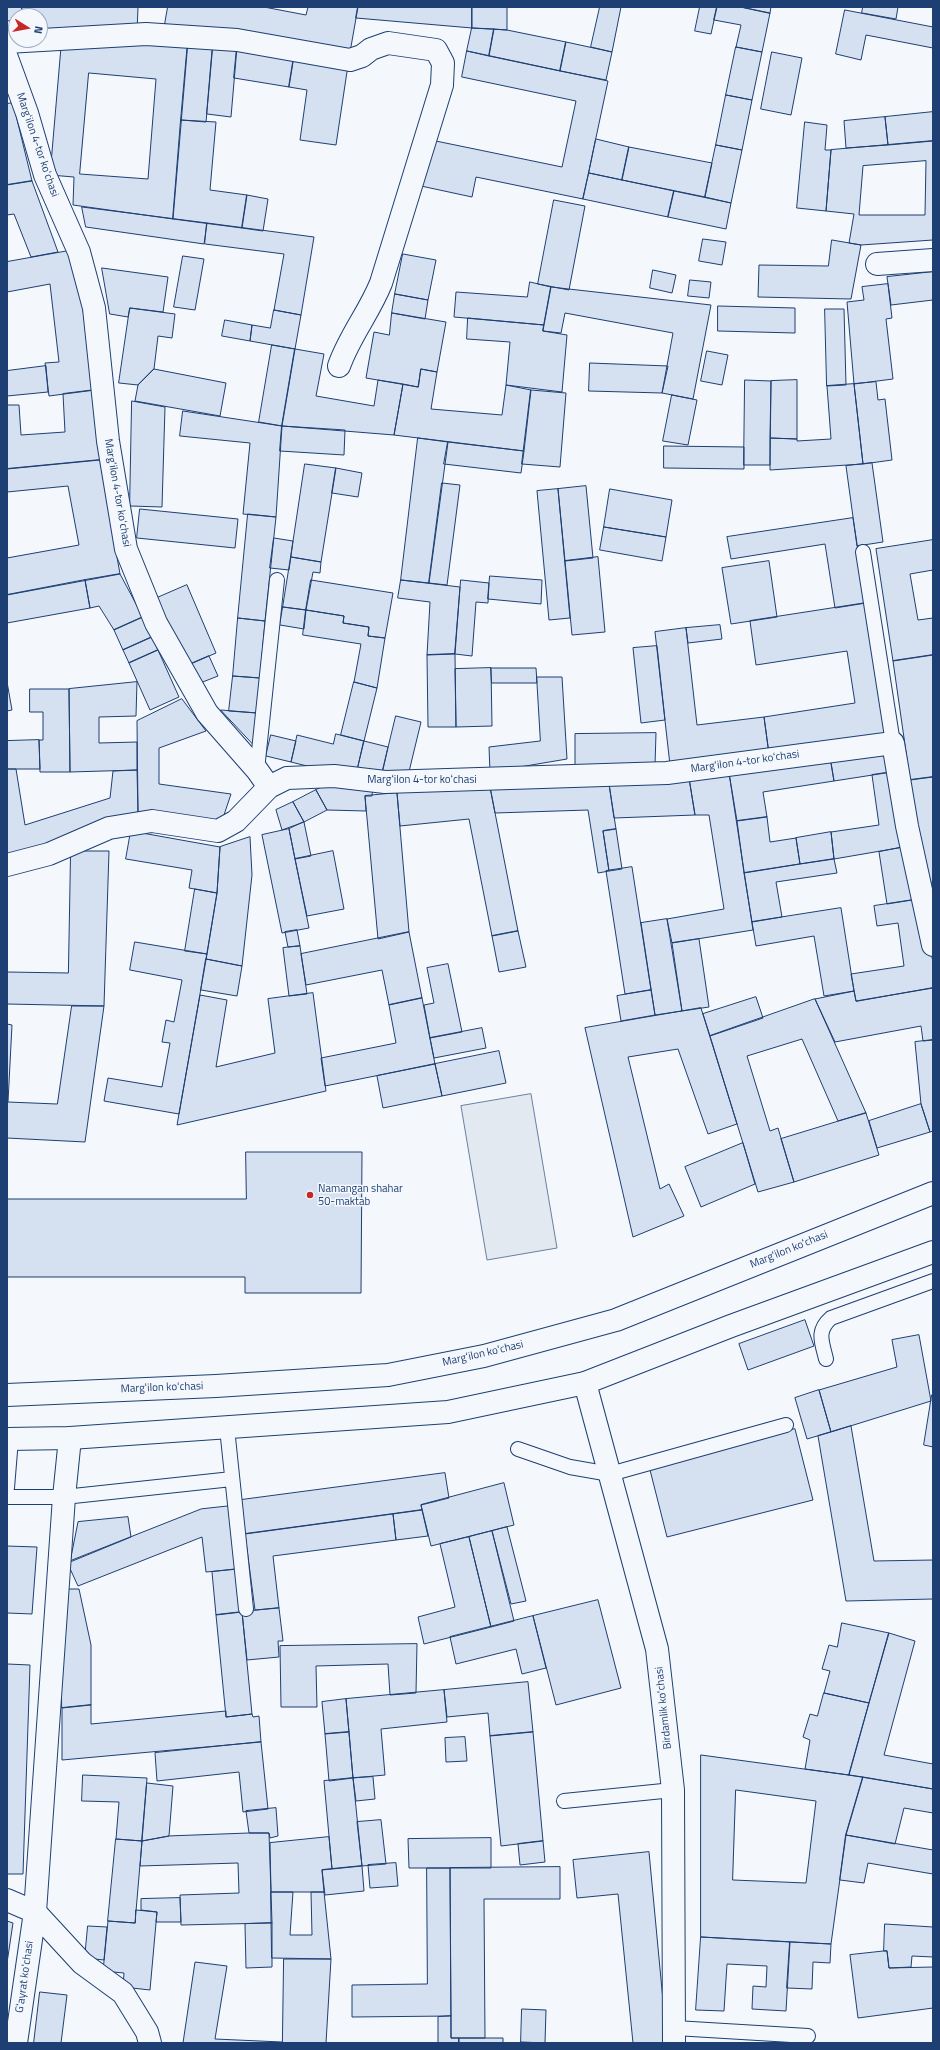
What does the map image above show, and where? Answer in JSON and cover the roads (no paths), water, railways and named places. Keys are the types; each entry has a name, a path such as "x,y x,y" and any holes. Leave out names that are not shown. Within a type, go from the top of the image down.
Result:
{"street":[{"path":"7,42 146,34 237,40 350,60 362,56 371,49 388,43 436,50 443,63 442,85 381,283 374,300 350,338 339,366"},
{"name":"Margʻilon 4-tor koʻchasi","path":"7,58 27,113 45,175 79,252 94,308 108,441 126,549 156,623 207,713 263,779 334,776 385,782 668,773 893,743"},
{"path":"877,264 933,260"},
{"path":"893,743 907,826 933,945"},
{"path":"7,865 49,854 109,828 152,821 218,831 236,821 263,779"},
{"name":"Margʻilon koʻchasi","path":"7,1395 216,1386 388,1375 484,1356 616,1320 933,1193"},
{"path":"9,1439 70,1438 448,1412 585,1383 731,1326 933,1252"},
{"name":"Birdamlik koʻchasi","path":"585,1383 657,1649 673,1790 674,2036"},
{"name":"Gʻayrat koʻchasi","path":"16,2043 13,2016 35,1912 64,1497 70,1438"},
{"path":"7,1900 35,1912 82,1963 123,1993 147,2032 150,2043"}],"lane":[{"path":"863,552 893,743"},
{"path":"263,779 277,580"},
{"path":"826,1359 821,1335 824,1324 831,1318 933,1281"},
{"path":"518,1449 570,1467 610,1474 786,1425"},
{"path":"227,1428 246,1609"},
{"path":"7,1488 9,1439"},
{"path":"7,1497 64,1497 232,1479"},
{"path":"564,1801 673,1790"},
{"path":"674,2036 808,2036"}],"place":[{"name":"Namangan shahar 50-maktab","path":"310,1195"}]}
